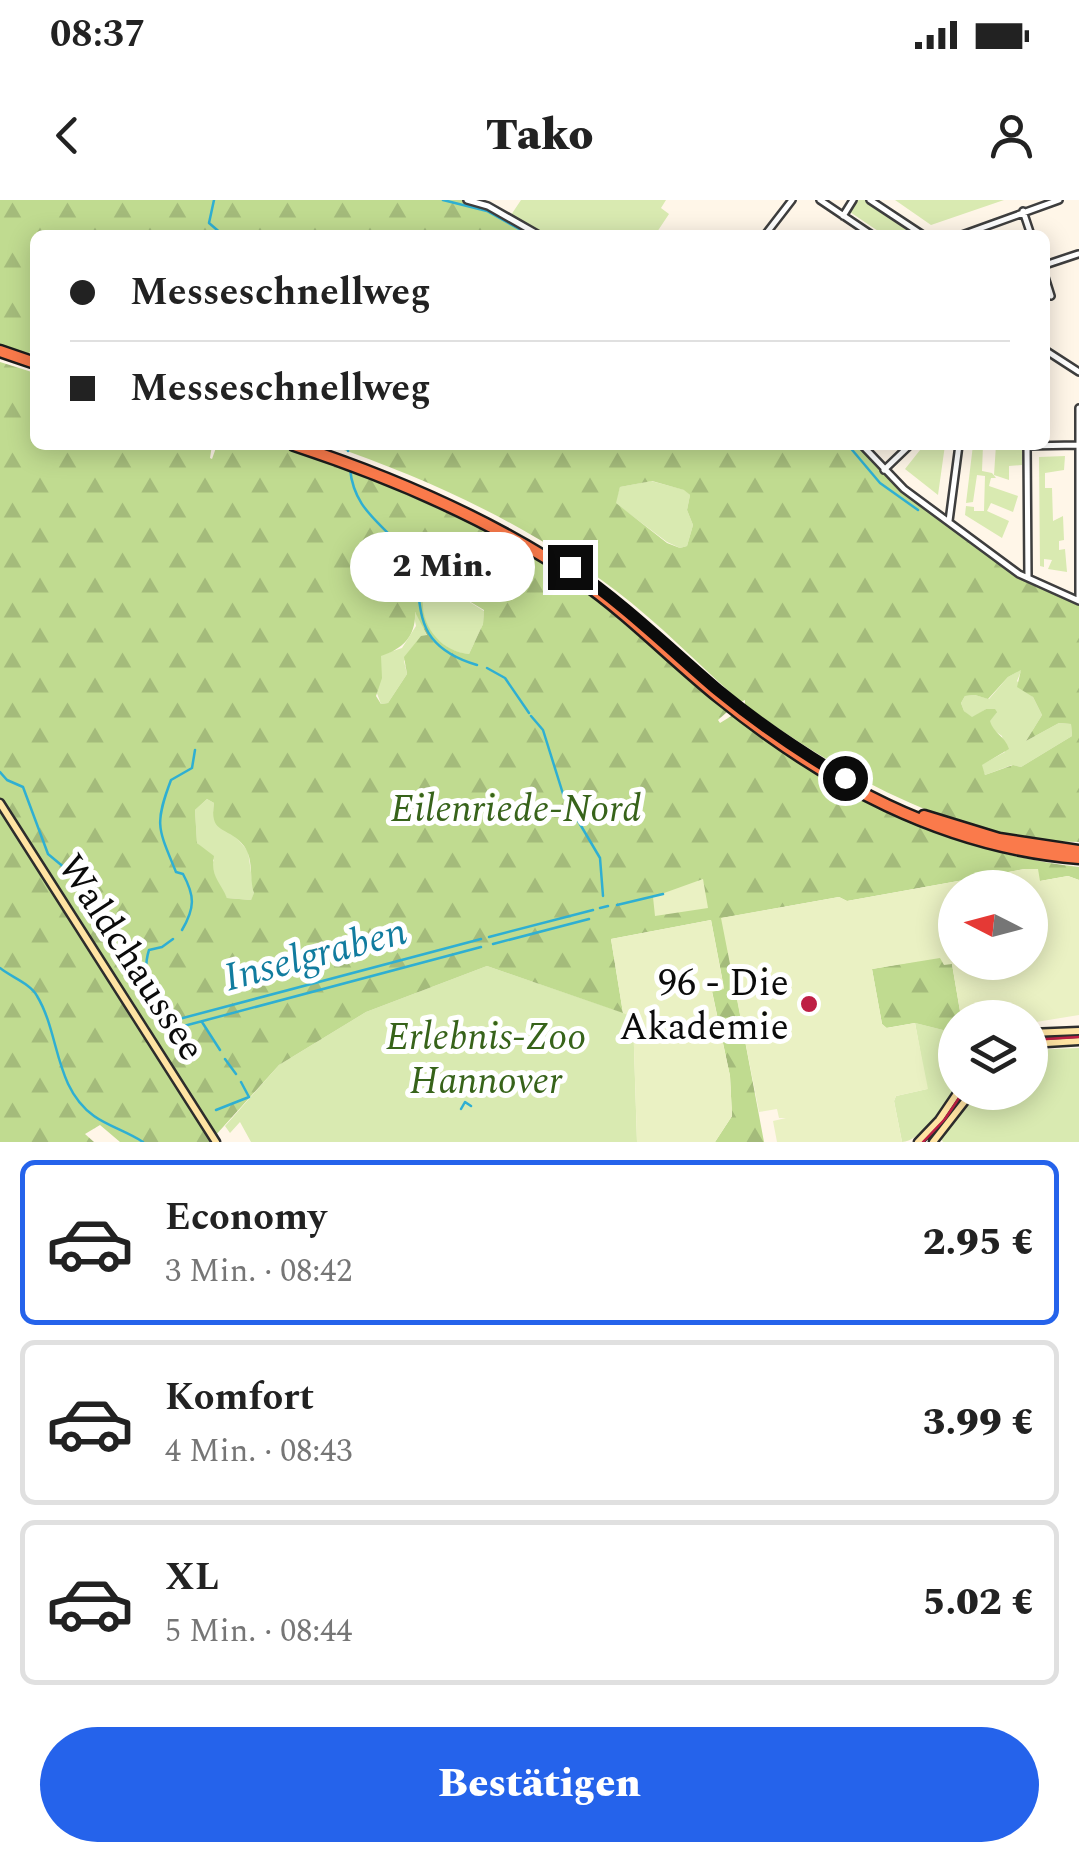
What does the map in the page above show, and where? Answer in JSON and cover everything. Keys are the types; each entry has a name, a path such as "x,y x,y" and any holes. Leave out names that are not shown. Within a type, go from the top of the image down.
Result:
{"highway":[{"path":"0,353 30,364"},
{"path":"307,450 448,506 550,560 610,602 717,696 778,743 869,798 970,839 1026,852 1078,855"},
{"path":"324,450 450,500 553,556 613,597 720,692 782,739 871,793 953,826 1078,855"}],"street":[{"path":"467,200 488,206 530,230"},
{"path":"769,230 792,200"},
{"path":"820,200 864,230"},
{"path":"843,216 853,200"},
{"path":"870,200 916,230"},
{"path":"975,230 1024,212 1033,204 1060,200"},
{"path":"1024,212 1029,230"},
{"path":"1050,263 1078,254"},
{"path":"1050,353 1079,372"},
{"path":"866,450 904,489 949,523 1028,578 1079,602 1079,408"},
{"path":"1050,445 1077,445"},
{"path":"884,470 905,450"},
{"path":"949,523 958,450"},
{"path":"1027,450 1028,578"},
{"name":"Waldchaussee","path":"0,804 216,1142"},
{"path":"1048,1032 1079,1031"},
{"path":"1048,1043 1079,1041"},
{"path":"918,1142 946,1110"},
{"path":"933,1142 958,1110"}],"green space":[{"path":"0,200 467,200 488,206 530,230 30,230 30,352 27,355 0,345"},
{"path":"521,200 666,200 661,208 669,214 658,230 530,230 509,218"},
{"path":"858,200 867,200 914,230 877,230 850,212"},
{"path":"895,200 1004,200 931,225"},
{"name":"Eilenriede-Nord","path":"0,362 30,371 30,450 211,450 212,459 215,450 294,450 355,471 492,533 575,582 727,712 718,720 720,723 733,715 854,794 938,833 983,848 1079,867 1079,880 1068,876 1048,880 1048,870 938,870 938,885 722,918 764,1142 715,1142 732,1116 730,1076 712,991 724,988 711,920 611,939 623,1013 487,966 366,1012 279,1065 214,1137 216,1142 120,1142 100,1125 85,1134 94,1142 0,1142","holes":["433,590 452,591 484,610 483,624 469,654 450,649 435,636 426,620 423,600","415,612 427,635 421,636 404,657 407,674 388,703 381,704 376,696 382,678 381,656 407,640","207,799 214,803 217,826 238,839 247,851 254,893 251,900 227,898 215,874 214,856 197,843 195,810"]},
{"path":"344,450 866,450 893,480 1019,574 1079,602 1079,842 988,830 944,816 861,779 783,731 745,705 745,700 741,702 648,617 582,567 514,525 441,489","holes":["652,481 690,495 687,510 693,525 687,546 680,548 667,543 616,503 620,487","1021,670 1017,687 1033,697 1042,715 1026,741 1059,723 1071,724 1072,736 1021,767 1013,765 985,775 982,765 1009,749 990,721 997,712 986,709 972,717 961,703 965,696 988,699 1008,677"]},
{"path":"920,450 944,450 938,495 905,469"},
{"path":"972,450 983,450 982,471 996,478 991,478 989,486 1018,496 1013,512 991,503 987,511 1009,521 1002,538 965,515 966,506 984,511 985,476 977,475 973,502 966,503"},
{"path":"996,450 1022,450 1022,465 1009,466 1009,480 994,475"},
{"path":"1065,456 1064,470 1045,473 1045,488 1052,488 1053,521 1063,516 1064,540 1059,541 1059,550 1065,549 1067,572 1048,569 1052,560 1044,559 1044,567 1040,566 1039,457"},
{"path":"651,481 685,490 690,495 687,510 693,525 687,546 680,548 667,542 615,503 620,487"},
{"path":"433,590 452,591 484,611 483,624 469,654 450,649 429,629 423,599"},
{"path":"413,611 427,636 404,661 407,674 388,703 381,704 376,691 381,655 402,648 416,626"},
{"path":"1022,669 1017,681 1033,697 1042,715 1026,741 1059,723 1071,724 1072,736 1021,767 1012,765 985,775 981,765 1005,752 1002,736 992,729 986,709 972,718 961,703 965,696 989,699 1008,677"},
{"path":"207,799 214,803 213,811 248,851 254,894 251,900 227,898 214,878 214,860 197,843 195,810"},
{"name":"96 - Die Akademie","path":"1068,876 1079,880 1079,1015 1048,1020 1048,1000 958,1000 955,980 1048,980 1048,880"},
{"path":"703,879 708,908 655,916 653,897"},
{"name":"96 - Die Akademie","path":"938,885 938,958 872,969 882,1024 887,1028 915,1023 928,1089 896,1096 902,1142 777,1142 773,1121 786,1118 779,1118 777,1109 759,1112 721,918 839,897 847,901"},
{"path":"711,920 724,989 712,992 730,1076 732,1116 715,1142 637,1142 633,1017 623,1013 611,939"},
{"path":"938,957 938,980 955,980 958,1000 938,1000 938,1029 915,1023 886,1028 872,969"},
{"name":"Erlebnis-Zoo Hannover","path":"487,966 633,1016 637,1142 251,1142 240,1122 230,1133 225,1126 279,1065 366,1012"},
{"path":"915,1023 938,1029 941,1110 918,1135 902,1142 896,1096 927,1089"},
{"path":"1079,1048 1079,1142 943,1142 941,1139 964,1110 1048,1110 1048,1049"}],"waterway":[{"path":"214,200 209,223 217,230"},
{"path":"443,200 487,211 521,230"},
{"path":"852,450 880,483 918,510"},
{"path":"350,469 353,486 366,510 411,564 423,620 432,638 452,655 477,665"},
{"path":"487,668 505,678 529,713"},
{"path":"531,716 543,730 564,797 600,858 603,896"},
{"path":"182,930 191,908 190,889 183,874 176,872 162,835 160,817 171,780 192,768 195,750"},
{"path":"0,772 23,787 48,854 78,879 90,918 107,939 116,937 140,949"},
{"path":"617,905 663,894"},
{"name":"Inselgraben","path":"600,908 608,906"},
{"name":"Inselgraben","path":"489,937 593,910"},
{"path":"493,944 589,919"},
{"name":"Inselgraben","path":"173,939 149,950 146,962 149,996 164,1023 481,939"},
{"path":"165,1031 481,947"},
{"path":"0,968 37,996 64,1075 81,1104 100,1120 143,1142"},
{"path":"202,1022 220,1050"},
{"path":"225,1059 236,1074"},
{"path":"216,1110 249,1097 241,1082"},
{"path":"461,1109 465,1102 471,1106"}],"tram line":[{"path":"1048,1039 1079,1037"},
{"path":"923,1142 951,1110"}],"place":[{"name":"96 - Die Akademie","path":"809,1004"}],"route":[{"path":"570,567 613,597 720,692 782,739 845,778"}]}
